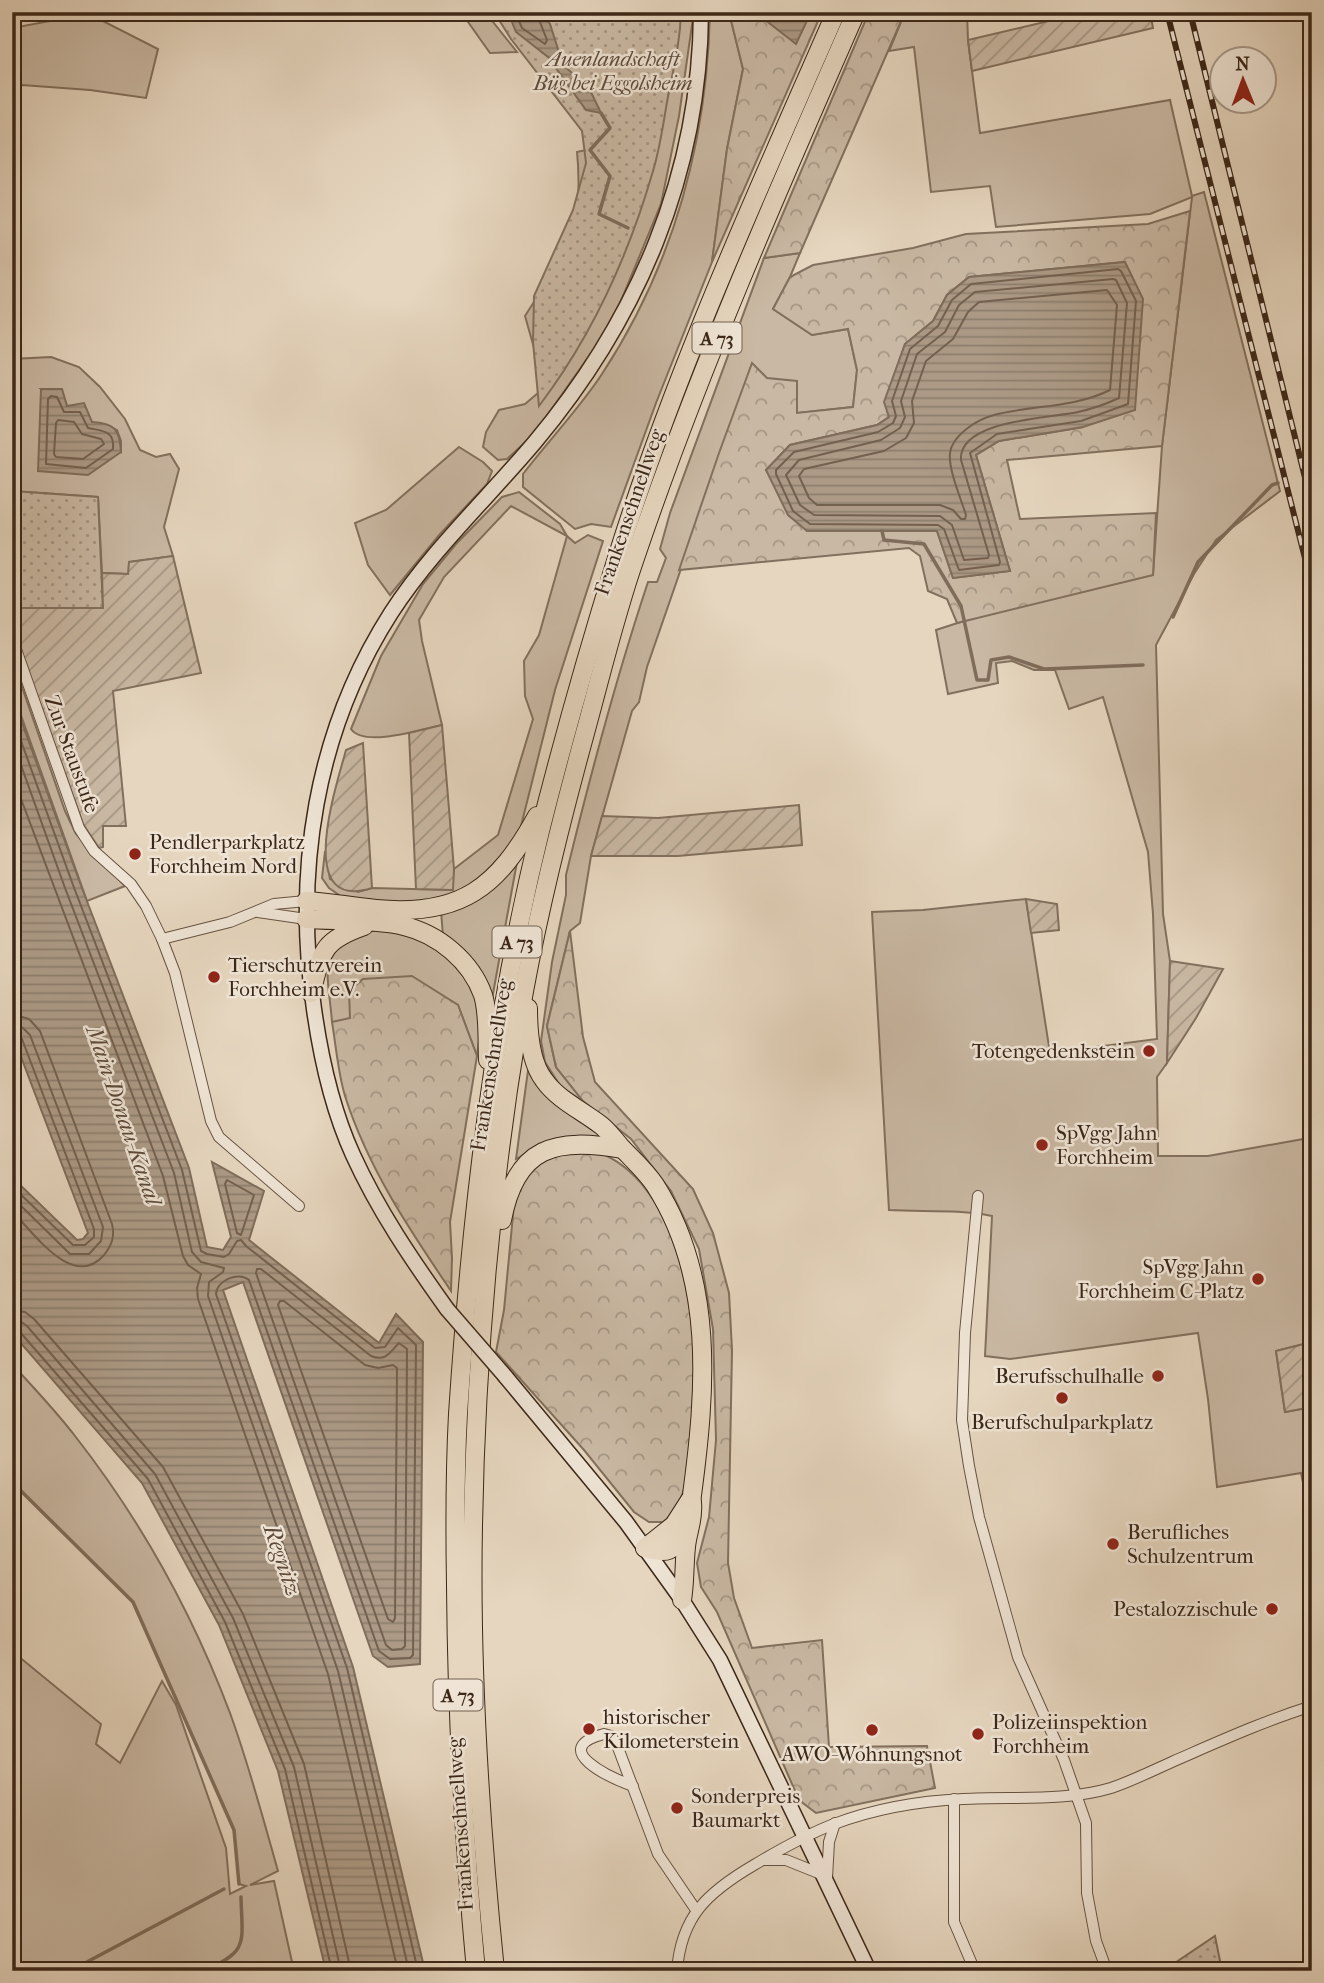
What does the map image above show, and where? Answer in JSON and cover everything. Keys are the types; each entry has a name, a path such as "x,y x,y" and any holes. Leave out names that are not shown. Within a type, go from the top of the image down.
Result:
{"highway":[{"name":"Frankenschnellweg","path":"476,1971 461,1793 455,1537 458,1418 472,1247 489,1098 513,962 540,832 618,554 667,413 701,327 836,12"},
{"name":"Frankenschnellweg","path":"495,1971 480,1791 473,1651 477,1418 491,1237 508,1093 527,977 556,843 633,563 718,334 856,12"},
{"path":"306,910 331,902 380,910 417,910 446,906 482,887 510,861 552,788"},
{"path":"306,910 373,923 402,925 437,940 452,951 477,981 483,997 487,1017 489,1098"},
{"path":"312,993 321,957 328,944 341,933 373,923"},
{"path":"527,977 531,1044 544,1080 564,1099 604,1128 646,1172 673,1214 686,1249 695,1286 701,1333 703,1396 682,1600"},
{"path":"491,1237 502,1220 510,1190 517,1176 535,1157 547,1150 571,1144 622,1149"},
{"path":"645,1548 674,1525 691,1498"},
{"path":"645,1548 660,1552 671,1551 687,1533"}],"main road":[{"path":"701,12 692,115 669,206 631,302 587,376 533,445 420,572 390,615 368,654 333,740 317,794 310,834 306,910 312,993 319,1046 330,1093 352,1153 402,1244 447,1309 600,1489 682,1600 733,1684 803,1837 869,1971"}],"street":[{"name":"Zur Staustufe","path":"12,638 79,828 94,851 131,884 146,906 162,939 175,973 211,1121 219,1137 299,1206"},
{"path":"162,939 230,922 274,904 306,910"},
{"path":"258,912 306,910"},
{"path":"978,1196 965,1333 962,1420 969,1466 979,1517 1018,1657 1064,1760 1086,1823 1087,1894 1097,1941 1107,1971"},
{"path":"677,1971 681,1942 686,1926 696,1910 729,1880 803,1837 835,1823 890,1808 954,1800 1077,1795 1111,1788 1271,1719 1312,1706"},
{"path":"633,1786 585,1762 582,1749 588,1741 604,1734 611,1736 617,1745 633,1786 658,1854 696,1910"},
{"path":"954,1800 954,1922 975,1971"},
{"path":"763,1860 786,1860 824,1879 829,1842 835,1823"}],"green space":[{"path":"461,12 485,12 517,52 490,53"},
{"name":"Auenlandschaft Büg bei Eggolsheim","path":"494,12 681,12 678,47 658,154 633,233 592,323 539,406 533,342 534,296 573,210 586,163 582,131 511,39"},
{"path":"672,12 692,12 693,18 679,116 661,204 611,325 534,434 507,459 498,460 483,447 486,432 499,410 525,404 545,387 525,316 558,262 573,229 578,202 577,152 599,147"},
{"path":"710,12 729,12 743,69 727,149 712,262 656,403 611,527 591,524 575,529 523,487 523,474 602,374 649,289 667,246 682,201 702,108"},
{"path":"729,12 755,12 796,43 811,12 822,12 712,262 727,149 743,69"},
{"path":"869,12 905,12 800,253 764,258"},
{"path":"905,12 967,12 980,133 1170,100 1192,196 1204,192 1280,491 1216,540 1194,574 1156,645 1163,914 1170,961 1167,1063 1157,1077 1158,1156 1208,1156 1309,1138 1312,1152 1312,1342 1276,1351 1285,1412 1312,1407 1312,1527 1301,1473 1217,1487 1198,1333 1010,1359 985,1356 992,1216 889,1210 872,912 923,910 1026,899 1050,1053 1157,1039 1148,852 1103,697 1069,709 1055,670 1034,670 1012,661 996,663 998,683 948,694 936,630 976,617 1153,575 1162,446 1192,197 1150,214 996,227 990,186 931,192 914,47 889,51"},
{"path":"1087,12 1150,12 1153,28 972,71 968,40"},
{"path":"77,16 101,20 158,49 146,98 90,90 22,85 12,89 12,28"},
{"path":"1190,211 1162,446 1007,460 1020,519 1156,513 1153,575 957,623 947,599 928,591 920,556 909,548 679,570 752,363 767,378 797,381 797,413 853,407 857,370 848,329 812,335 773,309 790,277 813,265 913,248 966,234 1148,224","holes":["1125,262 1083,427 999,441 976,455 1010,571 953,578 937,531 807,531 766,470 790,445 877,425 889,417 885,402 905,344 933,321 947,295 969,277"]},
{"path":"800,253 773,309 812,335 848,329 857,370 853,407 797,413 752,364 647,667 639,702 632,711 591,856 580,923 570,931 547,1026 556,1067 583,1101 561,1087 545,1062 541,1041 552,962 566,895 566,875 584,801 648,582 657,582 666,558 660,549 670,513 764,258"},
{"path":"51,357 79,367 100,387 125,419 140,450 156,457 170,454 179,469 164,527 173,556 129,562 129,574 102,573 98,497 12,491 12,415 15,414 18,376 12,359","holes":["41,389 61,389 67,406 92,422 117,430 121,452"]},
{"path":"459,447 492,471 487,484 440,534 390,595 368,565 355,523 386,510"},
{"path":"12,491 98,497 103,608 20,609 12,578"},
{"path":"519,492 560,524 567,536 511,506 444,577 419,620 442,725 394,736 368,737 358,734 351,729 381,656 423,584 456,544 502,497"},
{"path":"588,535 603,541 555,690 518,838 470,889 435,902 396,904 342,897 329,888 322,878 325,851 330,879 358,892 372,888 452,890 454,869 498,835 533,719 525,696 524,661 539,635 567,536 575,543"},
{"path":"173,556 201,673 113,691 126,826 103,826 103,847 99,848 83,824 12,626 12,608 103,608 102,573 128,574 129,562"},
{"path":"12,658 65,811 76,834 125,886 87,901 12,690"},
{"path":"442,725 454,869 453,890 416,889 409,733"},
{"path":"363,743 372,888 348,891 333,882 327,864 326,841 329,815 346,750"},
{"path":"799,805 802,845 678,856 591,856 602,816 658,818"},
{"path":"517,862 492,999 443,936 441,911"},
{"path":"1026,899 1057,904 1059,930 1031,933"},
{"path":"377,930 411,934 450,955 478,995 482,1019 477,1056 458,1005 332,1022 328,987 329,961 342,942"},
{"path":"570,931 583,1037 595,1082 693,1189 713,1233 729,1293 732,1350 728,1563 734,1598 752,1648 822,1640 829,1747 927,1746 935,1788 816,1813 799,1800 717,1612 701,1587 697,1563 709,1517 716,1440 713,1329 699,1249 671,1191 631,1139 583,1101 556,1067 547,1026"},
{"path":"1170,961 1223,969 1167,1063"},
{"path":"412,976 458,1005 477,1056 450,1222 451,1291 405,1221 365,1148 343,1087 332,1022 350,1018 349,991 363,979"},
{"path":"529,1063 607,1135 604,1141 536,1149 516,1159"},
{"path":"598,1152 626,1168 648,1192 665,1221 687,1290 695,1360 694,1409 682,1495 663,1522 649,1522 634,1512 584,1450 496,1352 504,1310 515,1194 525,1176 539,1162 558,1153"},
{"path":"1312,1342 1312,1407 1285,1412 1276,1351"},
{"path":"12,1364 68,1427 99,1468 143,1534 199,1640 237,1733 278,1871 250,1885 274,1881 294,1971 12,1971 12,1651 101,1724 96,1744 120,1763 162,1681 176,1705 226,1848 230,1894 246,1886 239,1884 234,1830 133,1602 12,1482"},
{"path":"1215,1936 1222,1971 1163,1971"}],"water":[{"path":"508,12 541,12 550,24 563,65 589,88 601,113 586,110 548,57 516,32"},
{"path":"755,12 811,12 796,44"},
{"path":"1125,262 1143,299 1135,410 1083,427 999,441 976,455 1010,571 953,578 937,531 807,531 788,515 766,470 790,445 877,425 889,417 884,402 905,344 933,321 947,295 969,277"},
{"path":"41,389 62,389 67,406 84,403 92,422 106,424 114,429 119,438 121,452 88,475 38,471"},
{"path":"12,695 80,883 189,1168 207,1247 223,1250 231,1237 212,1162 264,1191 249,1240 379,1343 396,1314 423,1342 420,1664 388,1667 373,1656 243,1282 223,1290 353,1667 425,1971 326,1971 278,1771 219,1625 142,1483 12,1333 12,1177 77,1240 83,1239 88,1233 12,1033"}],"waterway":[{"path":"601,113 610,128 590,150 610,176 599,214 628,228"},
{"path":"1173,617 1198,562 1272,485 1278,483"},
{"path":"882,531 884,540 924,544 961,606 977,680 988,680 991,660 1009,657 1044,669 1143,665"},
{"path":"12,1482 133,1602 234,1830 239,1884"},
{"path":"70,1971 224,1889"},
{"path":"203,1971 229,1957 240,1944 241,1897"}],"railway":[{"path":"1167,12 1312,586"},
{"path":"1190,12 1312,506"}],"place":[{"name":"Pendlerparkplatz Forchheim Nord","path":"135,854"},
{"name":"Tierschutzverein Forchheim e.V.","path":"214,977"},
{"name":"Totengedenkstein","path":"1149,1051"},
{"name":"SpVgg Jahn Forchheim","path":"1042,1145"},
{"name":"SpVgg Jahn Forchheim C-Platz","path":"1258,1279"},
{"name":"Berufsschulhalle","path":"1158,1376"},
{"name":"Berufschulparkplatz","path":"1062,1398"},
{"name":"Berufliches Schulzentrum","path":"1113,1544"},
{"name":"Pestalozzischule","path":"1272,1609"},
{"name":"historischer Kilometerstein","path":"589,1729"},
{"name":"AWO-Wohnungsnot","path":"872,1730"},
{"name":"Polizeiinspektion Forchheim","path":"978,1734"},
{"name":"Sonderpreis Baumarkt","path":"677,1808"}],"water label":[{"name":"Main-Donau-Kanal","path":"124,1115"},
{"name":"Regnitz","path":"283,1560"}]}
